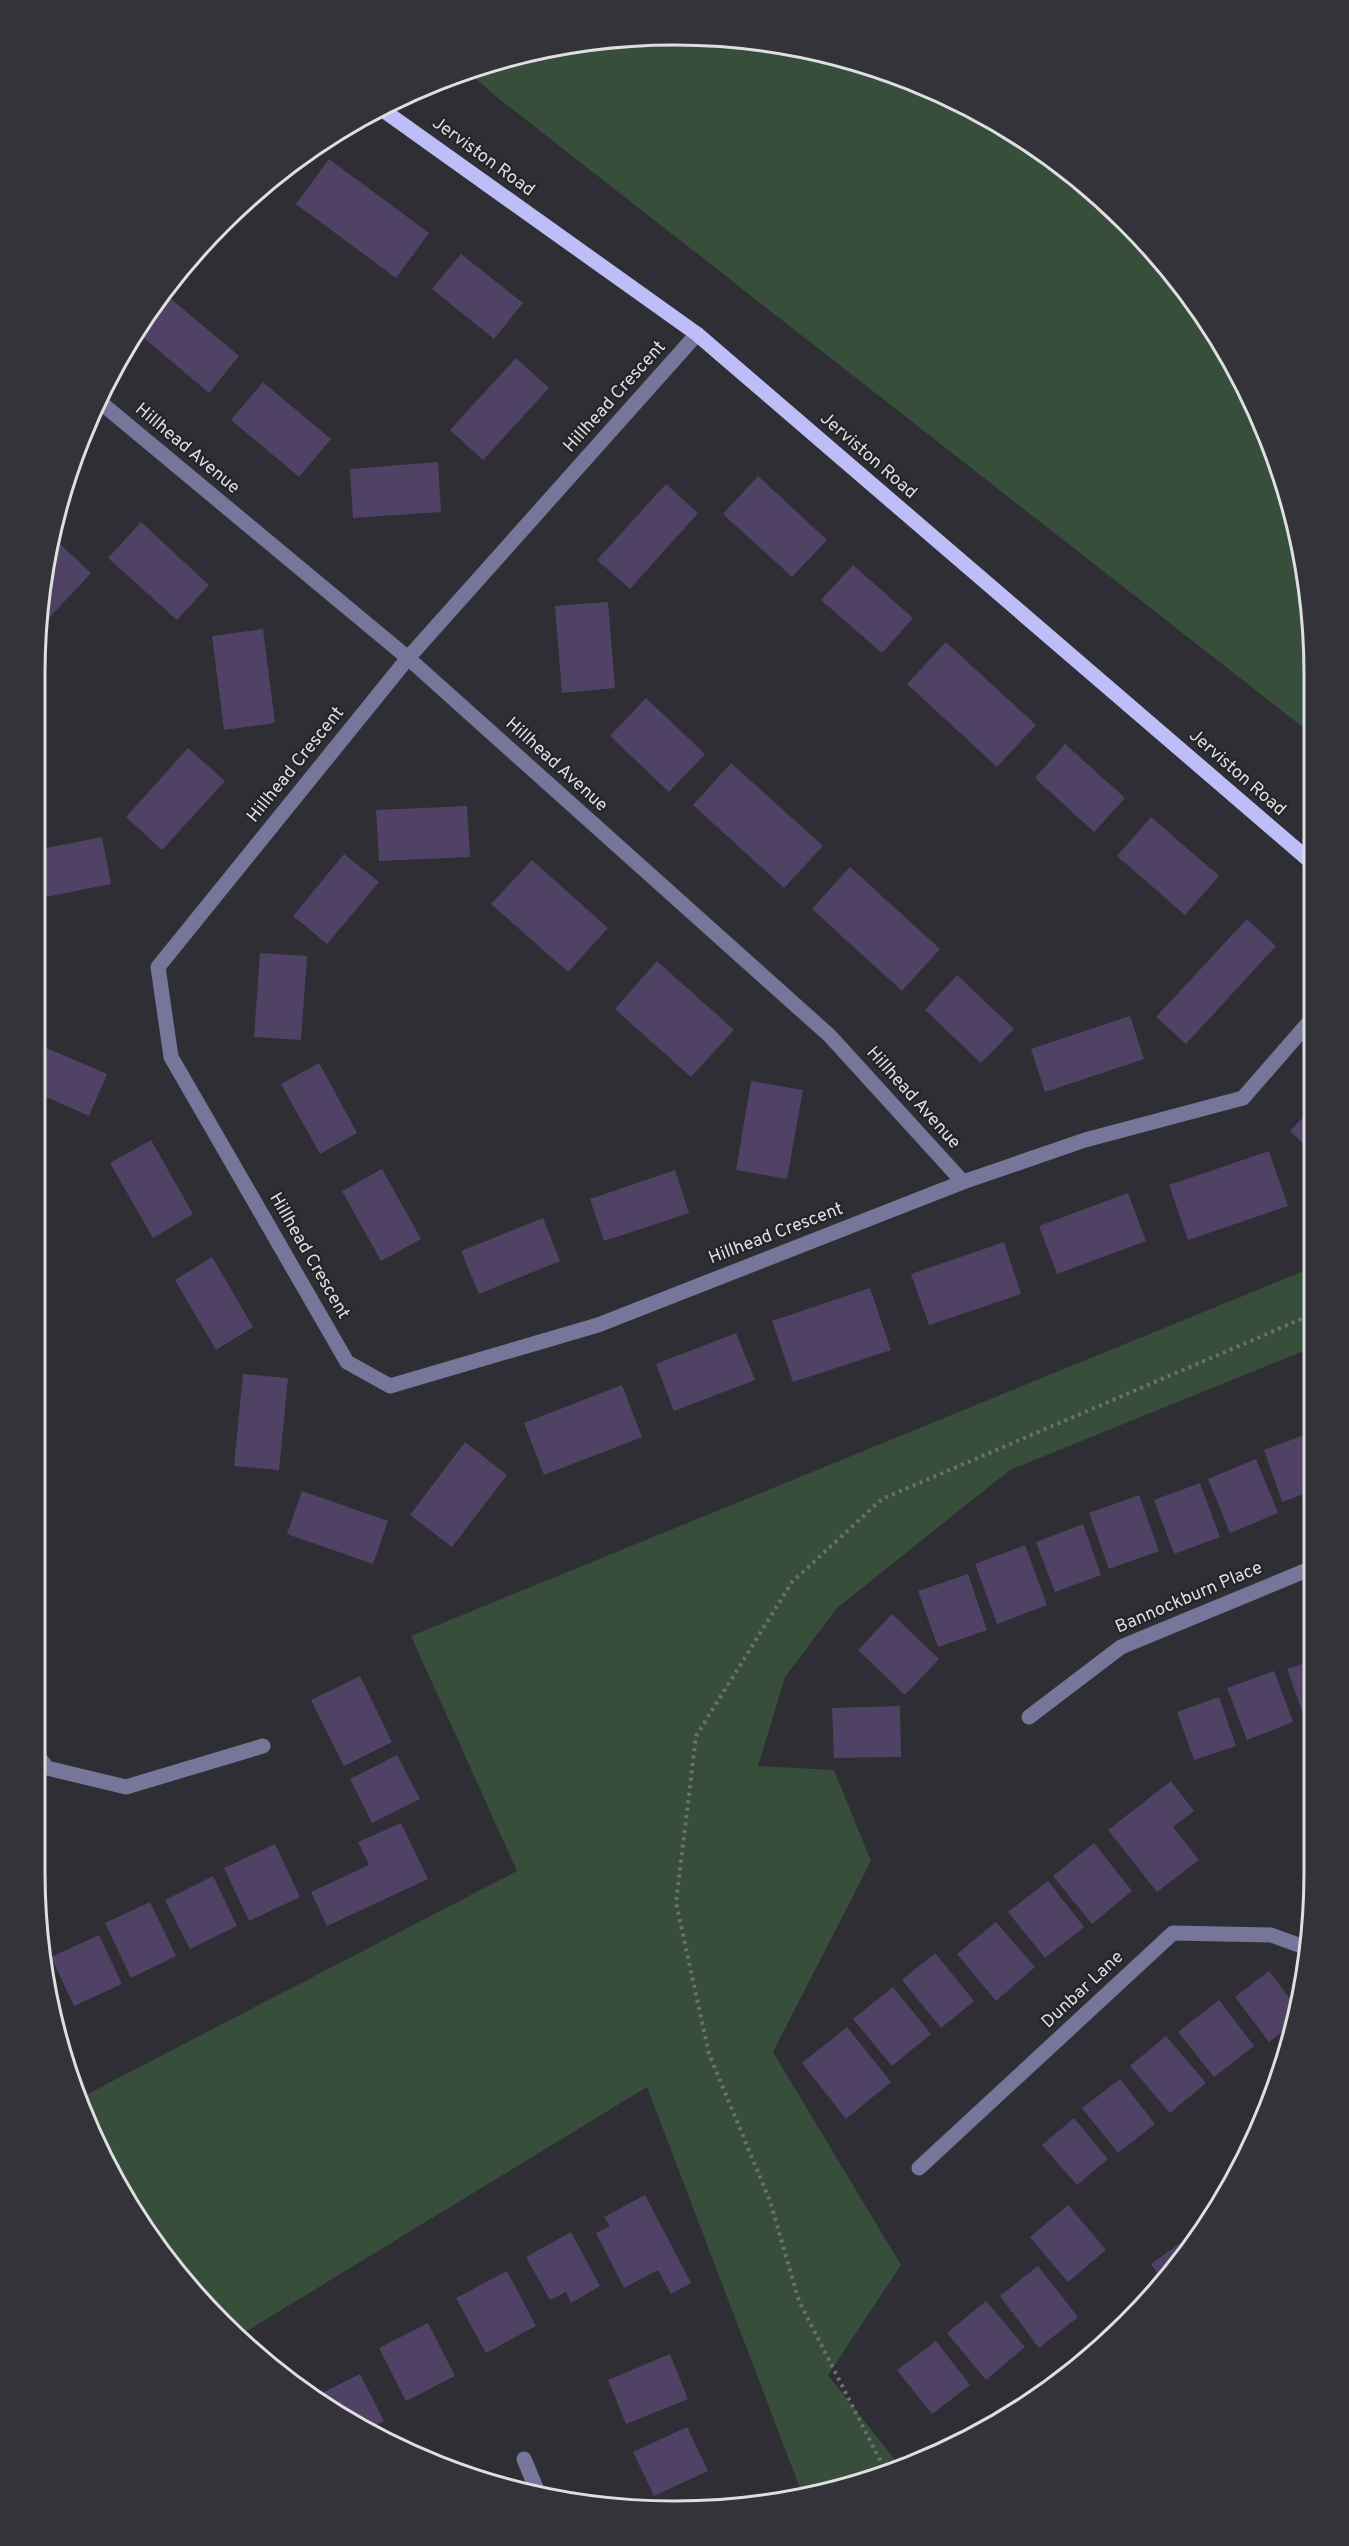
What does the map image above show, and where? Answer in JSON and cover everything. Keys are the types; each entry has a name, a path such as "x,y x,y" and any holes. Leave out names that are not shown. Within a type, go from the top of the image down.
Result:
{"main road":[{"name":"Jerviston Road","path":"388,114 697,334 1304,856"}],"street":[{"name":"Hillhead Crescent","path":"697,334 408,658 158,967 171,1056 347,1362 390,1386 598,1325 963,1182 1085,1140 1243,1098 1304,1028"},
{"name":"Hillhead Avenue","path":"105,406 408,658 830,1036 963,1182"},
{"name":"Bannockburn Place","path":"1029,1717 1121,1647 1304,1571"},
{"path":"45,1765 47,1768 126,1787 263,1746"},
{"name":"Dunbar Lane","path":"919,2168 1173,1933 1271,1935 1300,1945"},
{"path":"524,2459 535,2485"}],"path":[{"path":"883,2466 799,2301 770,2201 710,2054 676,1903 696,1736 792,1582 882,1498 1304,1318"}],"green space":[{"path":"633,46 716,46 757,50 837,66 915,93 989,129 1058,175 1120,229 1174,291 1220,360 1256,434 1283,512 1299,592 1303,633 1304,728 474,77 552,57"},
{"path":"1304,1271 1304,1351 1010,1470 837,1608 785,1677 758,1766 834,1770 871,1861 773,2052 901,2265 828,2375 896,2461 837,2480 800,2488 647,2087 245,2332 201,2287 175,2255 129,2186 110,2150 86,2095 517,1871 411,1636"}],"building":[{"path":"329,159 429,233 396,278 296,204"},
{"path":"461,254 523,303 494,339 432,289"},
{"path":"170,298 239,356 209,393 143,337"},
{"path":"516,358 549,388 483,460 450,430"},
{"path":"263,382 331,439 299,477 231,420"},
{"path":"438,462 441,512 353,518 350,469"},
{"path":"758,476 827,540 792,577 723,514"},
{"path":"666,484 698,513 630,589 597,560"},
{"path":"141,522 209,585 177,620 108,558"},
{"path":"59,543 91,573 47,620"},
{"path":"853,565 913,618 882,653 821,600"},
{"path":"608,602 615,688 562,693 555,606"},
{"path":"263,629 275,723 224,730 212,636"},
{"path":"946,642 1036,725 997,767 907,684"},
{"path":"646,698 705,754 669,792 610,736"},
{"path":"1065,744 1125,798 1094,832 1035,778"},
{"path":"188,748 225,781 162,850 126,817"},
{"path":"731,763 823,846 784,888 693,805"},
{"path":"467,806 470,857 379,861 376,810"},
{"path":"1151,817 1219,876 1185,915 1117,856"},
{"path":"102,837 111,884 45,897 45,848"},
{"path":"344,854 379,882 327,944 293,916"},
{"path":"532,860 608,928 568,972 491,904"},
{"path":"850,867 940,949 902,991 812,909"},
{"path":"1247,919 1276,946 1186,1044 1156,1017"},
{"path":"260,953 307,956 301,1040 254,1037"},
{"path":"657,961 734,1030 691,1077 615,1009"},
{"path":"957,975 1014,1029 981,1063 925,1010"},
{"path":"1130,1016 1144,1059 1045,1092 1031,1049"},
{"path":"45,1047 107,1074 89,1116 45,1096"},
{"path":"319,1063 357,1133 320,1154 281,1084"},
{"path":"751,1081 803,1090 787,1179 736,1170"},
{"path":"1304,1116 1304,1144 1290,1131"},
{"path":"151,1140 193,1214 153,1238 110,1163"},
{"path":"1269,1151 1288,1206 1188,1240 1169,1185"},
{"path":"382,1169 421,1239 381,1261 342,1191"},
{"path":"675,1170 689,1213 604,1241 590,1199"},
{"path":"1128,1193 1146,1241 1057,1274 1039,1226"},
{"path":"543,1218 560,1261 479,1294 461,1251"},
{"path":"1004,1242 1021,1294 929,1325 911,1274"},
{"path":"212,1257 253,1327 216,1350 175,1280"},
{"path":"870,1288 891,1350 793,1382 772,1321"},
{"path":"736,1333 755,1380 674,1411 656,1364"},
{"path":"243,1374 288,1378 279,1470 234,1466"},
{"path":"622,1385 642,1437 544,1475 524,1423"},
{"path":"1304,1435 1304,1494 1282,1502 1264,1450"},
{"path":"465,1442 507,1475 452,1547 410,1515"},
{"path":"1256,1459 1278,1513 1230,1533 1208,1479"},
{"path":"1200,1483 1220,1537 1174,1554 1154,1500"},
{"path":"302,1491 388,1521 373,1564 287,1534"},
{"path":"1139,1495 1159,1551 1109,1569 1089,1513"},
{"path":"1083,1524 1101,1575 1055,1592 1036,1542"},
{"path":"1025,1545 1047,1605 997,1624 975,1564"},
{"path":"968,1574 987,1630 938,1647 918,1591"},
{"path":"892,1614 939,1659 905,1695 858,1650"},
{"path":"1304,1664 1304,1716 1287,1669"},
{"path":"1274,1671 1293,1722 1247,1740 1227,1688"},
{"path":"360,1676 392,1742 344,1766 311,1700"},
{"path":"1219,1697 1236,1746 1194,1760 1177,1712"},
{"path":"900,1706 901,1757 834,1758 832,1708"},
{"path":"397,1755 420,1799 372,1823 350,1779"},
{"path":"1171,1781 1194,1811 1173,1827 1199,1860 1157,1892 1108,1830"},
{"path":"401,1823 428,1879 327,1926 311,1892 369,1865 358,1842"},
{"path":"1094,1843 1132,1891 1092,1924 1053,1876"},
{"path":"275,1844 300,1897 249,1921 224,1868"},
{"path":"213,1876 237,1926 190,1949 165,1900"},
{"path":"1048,1881 1084,1927 1045,1958 1008,1912"},
{"path":"150,1902 176,1956 131,1978 105,1923"},
{"path":"996,1922 1035,1967 996,2001 957,1954"},
{"path":"99,1935 122,1984 74,2006 51,1957"},
{"path":"935,1953 974,2001 941,2028 902,1980"},
{"path":"1269,1971 1291,2000 1284,2031 1269,2042 1235,1997"},
{"path":"893,1987 931,2034 892,2066 853,2019"},
{"path":"1219,2000 1254,2046 1214,2077 1178,2032"},
{"path":"847,2027 891,2082 846,2119 802,2063"},
{"path":"1166,2036 1206,2083 1170,2113 1130,2066"},
{"path":"1120,2079 1155,2124 1118,2153 1082,2108"},
{"path":"1074,2118 1108,2159 1077,2185 1042,2145"},
{"path":"645,2195 691,2283 671,2294 658,2270 624,2288 596,2233 610,2226 604,2217"},
{"path":"1068,2205 1106,2250 1068,2282 1030,2237"},
{"path":"571,2232 600,2286 571,2303 566,2292 550,2300 526,2257"},
{"path":"1185,2240 1158,2275 1151,2264"},
{"path":"1038,2266 1078,2317 1039,2348 1000,2296"},
{"path":"507,2271 536,2326 486,2353 456,2298"},
{"path":"986,2301 1025,2347 986,2380 947,2333"},
{"path":"428,2323 455,2376 406,2401 379,2348"},
{"path":"936,2341 970,2385 932,2414 897,2370"},
{"path":"670,2354 688,2399 626,2424 608,2380"},
{"path":"360,2374 384,2421 375,2425 322,2393"},
{"path":"687,2427 708,2471 654,2496 633,2452"}]}
